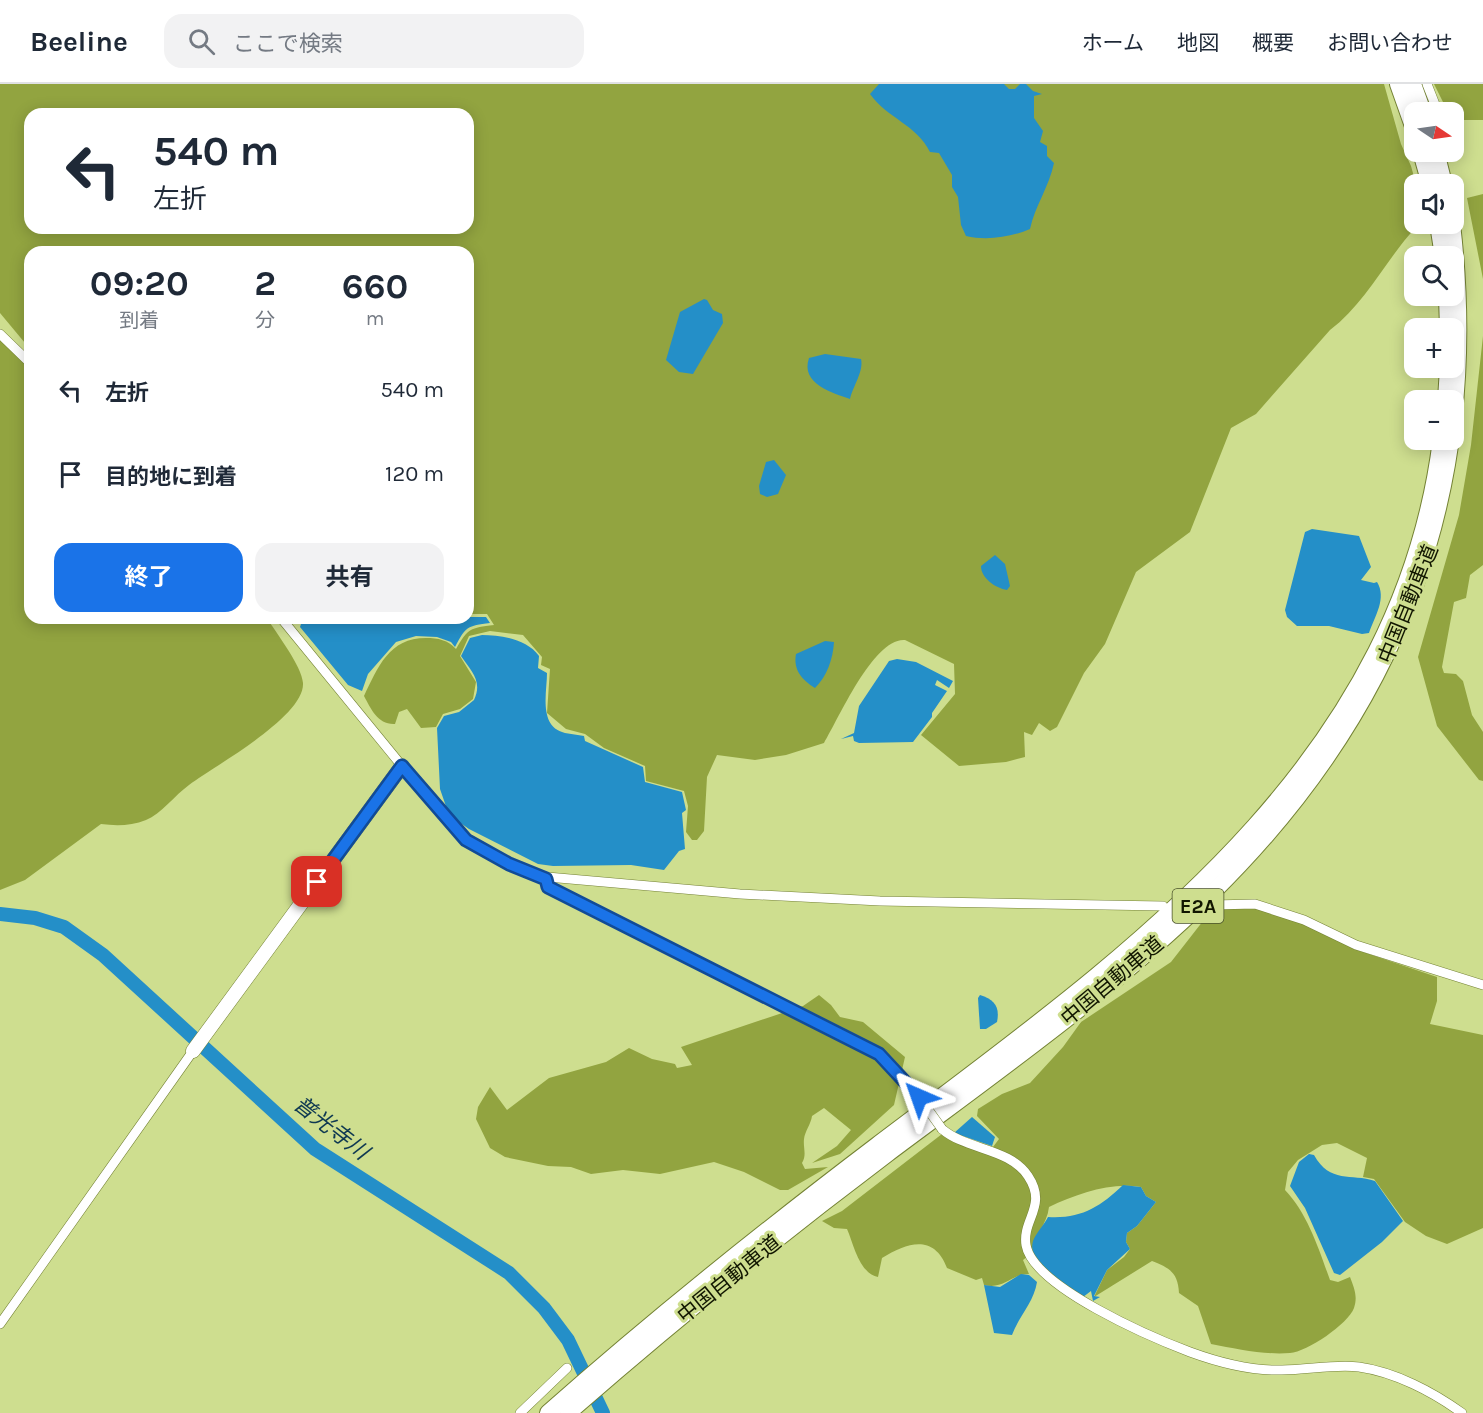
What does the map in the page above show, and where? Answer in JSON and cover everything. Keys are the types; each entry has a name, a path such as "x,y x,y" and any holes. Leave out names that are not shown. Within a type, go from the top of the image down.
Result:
{"highway":[{"path":"1398,84 1404,102"},
{"path":"1413,84 1419,102"},
{"name":"中国自動車道","path":"600,1377 1116,979 1212,893 1286,814 1315,778 1364,704 1403,629 1429,557 1444,505 1459,421 1462,371 1461,299 1453,234"},
{"name":"中国自動車道","path":"548,1413 571,1404 781,1220 1110,967 1203,883 1241,843 1304,769 1354,694 1373,659 1405,585 1419,543 1440,450"}],"street":[{"path":"1426,84 1434,102"},
{"path":"0,334 24,357"},
{"path":"286,624 466,840 509,864 546,879 880,901 1162,906"},
{"path":"0,1324 204,1035 402,766"},
{"path":"546,879 548,887 879,1054 919,1097 942,1130 952,1139 1000,1156 1028,1174 1036,1190 1037,1203 1026,1240 1029,1253 1054,1283 1086,1303 1179,1347 1221,1363 1258,1370 1359,1367 1408,1382 1462,1413"},
{"path":"1213,906 1255,903 1304,920 1356,945 1483,985"},
{"path":"520,1413 567,1368"}],"green space":[{"path":"0,84 1384,84 1404,151 1404,162 1409,162 1413,174 1404,174 1404,234 1410,234 1354,307 1330,330 1256,414 1231,428 1190,532 1136,572 1105,644 1084,673 1057,727 1050,731 1039,723 1032,735 1024,732 1025,757 1006,762 959,766 921,735 955,694 954,664 905,640 893,643 881,651 858,681 824,743 786,755 755,760 717,755 707,777 704,831 697,840 692,840 686,832 688,806 684,791 646,781 645,766 604,748 585,734 566,729 547,713 550,669 541,665 542,657 523,635 490,631 469,636 460,656 476,682 473,699 460,709 443,714 436,727 421,728 407,709 399,712 395,724 384,722 369,706 364,696 386,656 403,643 413,639 435,638 456,649 470,630 494,625 487,614 474,614 474,246 24,246 24,342 0,313"},
{"path":"1434,84 1483,84 1483,120 1464,120 1464,102 1443,102"},
{"path":"1483,194 1483,279 1467,198"},
{"path":"0,329 24,362 24,624 271,624 294,659 303,683 300,696 290,711 256,740 189,785 152,817 129,824 101,824 25,880 0,890"},
{"path":"1483,336 1483,565 1470,575 1466,598 1454,602 1442,667 1444,673 1456,674 1463,681 1472,715 1483,732 1483,781 1479,780 1437,726 1418,657 1459,515 1471,445"},
{"path":"1246,905 1305,924 1360,951 1437,977 1437,1001 1430,1024 1483,1035 1483,1228 1447,1244 1426,1236 1405,1222 1374,1179 1363,1177 1367,1158 1337,1143 1322,1145 1298,1160 1288,1172 1285,1190 1306,1221 1330,1280 1338,1282 1350,1277 1355,1292 1354,1308 1344,1322 1316,1343 1290,1353 1270,1353 1211,1344 1198,1306 1179,1293 1177,1281 1172,1272 1152,1261 1094,1297 1107,1270 1124,1257 1130,1249 1126,1242 1127,1233 1137,1226 1156,1202 1146,1196 1141,1187 1117,1186 1094,1190 1049,1207 1032,1253 1023,1260 1029,1274 991,1286 984,1285 982,1278 976,1280 947,1268 942,1257 935,1250 919,1244 901,1248 882,1258 878,1277 866,1270 862,1264 847,1229 834,1228 822,1221 842,1211 942,1134 970,1148 993,1147 999,1139 977,1116 978,1109 1002,1094 1030,1083 1063,1047 1081,1022 1171,962 1210,912"},
{"path":"819,995 840,1017 863,1022 905,1057 894,1105 840,1154 812,1163 837,1146 851,1130 824,1108 812,1116 805,1136 805,1154 802,1163 805,1169 828,1167 788,1190 780,1190 744,1172 714,1162 660,1174 623,1170 591,1174 571,1167 548,1166 505,1157 490,1148 476,1119 478,1107 490,1087 507,1110 549,1078 606,1062 629,1048 652,1059 675,1064 677,1068 692,1065 681,1047 803,1006"}],"water":[{"path":"879,84 1004,84 1009,89 1015,89 1020,84 1026,84 1033,91 1042,94 1034,96 1034,118 1043,131 1040,142 1047,146 1047,156 1054,163 1030,229 999,237 966,236 961,225 958,197 952,187 952,175 939,153 930,152 918,135 870,94"},
{"path":"704,299 713,310 722,314 723,323 693,374 679,372 666,360 680,312"},
{"path":"825,354 861,359 860,374 850,399 820,386 809,375 807,367 809,358"},
{"path":"774,460 786,475 778,494 767,497 760,494 759,486 766,462"},
{"path":"1312,529 1359,536 1371,567 1361,580 1377,582 1381,594 1379,607 1369,633 1362,634 1329,626 1297,626 1287,617 1285,610 1305,532"},
{"path":"995,555 1005,564 1010,586 1007,590 990,582 983,575 981,566"},
{"path":"474,617 486,617 490,623 468,628 455,647 451,642 437,637 416,636 396,642 368,674 362,691 348,685 300,627 301,624 474,624"},
{"path":"482,635 505,637 521,642 539,656 538,668 547,673 547,716 556,729 584,736 585,741 643,767 645,782 682,792 686,810 682,813 685,849 679,851 664,870 631,865 553,866 538,864 469,829 449,815 440,789 437,728 444,716 459,712 474,700 476,682 461,656 470,638"},
{"path":"825,641 834,642 832,655 826,673 815,688 806,682 797,670 796,654"},
{"path":"897,659 916,662 953,681 949,688 937,680 935,685 947,691 932,713 932,717 913,742 859,743 854,741 853,736 841,739 854,733 859,706 889,661"},
{"path":"980,995 993,1002 998,1012 997,1022 986,1029 980,1029 978,998"},
{"path":"972,1117 995,1137 992,1146 954,1133"},
{"path":"1309,1154 1314,1155 1320,1164 1334,1174 1375,1181 1403,1221 1382,1242 1340,1275 1334,1273 1305,1208 1290,1186 1299,1162"},
{"path":"1123,1185 1141,1187 1146,1196 1156,1202 1137,1226 1127,1233 1126,1242 1130,1249 1107,1270 1094,1296 1100,1297 1093,1301 1091,1291 1083,1297 1041,1267 1032,1250 1033,1241 1048,1217 1080,1214 1106,1200"},
{"path":"1021,1274 1029,1275 1037,1282 1033,1296 1012,1335 994,1333 984,1285 1000,1287"}],"waterway":[{"name":"普光寺川","path":"0,914 35,918 64,927 103,955 315,1149 509,1273 544,1308 568,1340 603,1413"}],"route":[{"path":"317,882 402,766 466,840 509,864 546,879 548,887 879,1054 917,1092 919,1097"}]}
